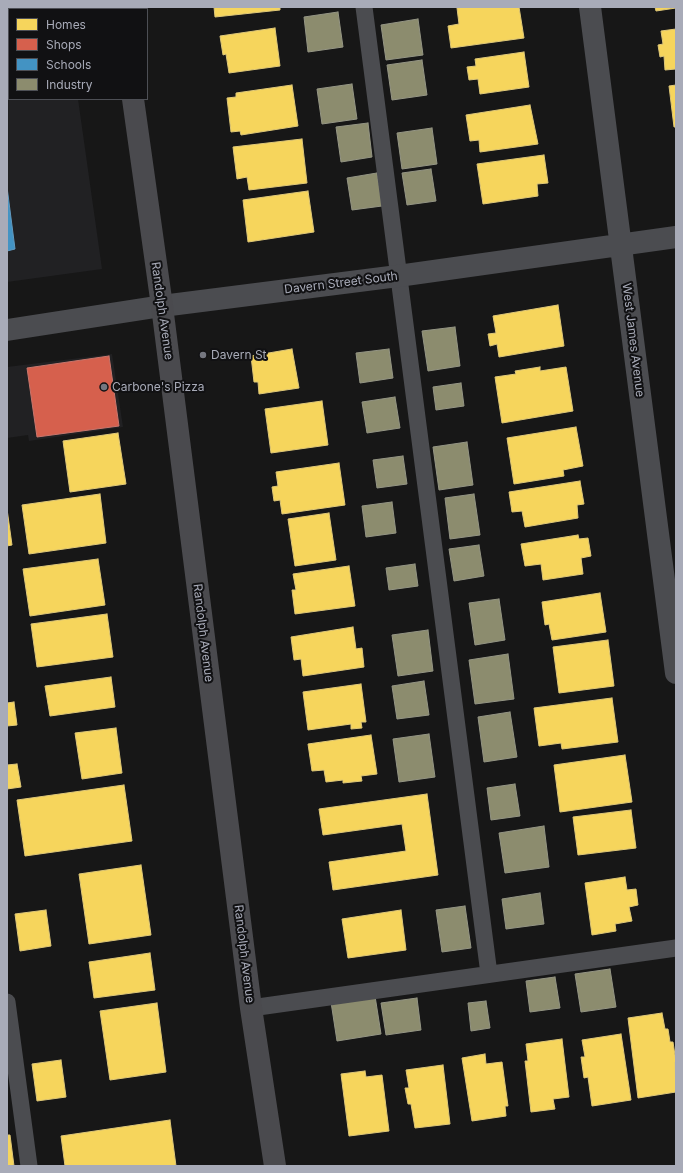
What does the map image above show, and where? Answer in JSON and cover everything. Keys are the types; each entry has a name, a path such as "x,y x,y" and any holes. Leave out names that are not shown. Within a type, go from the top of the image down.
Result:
{"main road":[{"name":"Randolph Avenue","path":"133,100 162,306 251,1008 275,1166"}],"street":[{"name":"West James Avenue","path":"590,7 676,673"},
{"name":"Davern Street South","path":"7,330 162,306 398,276 676,237"}],"lane":[{"path":"364,7 489,974"},
{"path":"251,1008 676,948"},
{"path":"7,1002 29,1166"}],"shaded area":[{"path":"7,7 66,7 8,8 8,100 78,100 102,269 7,282"},
{"path":"112,354 123,427 29,441 28,435 7,438 7,367"}],"building: Homes":[{"path":"214,7 280,7 280,10 215,17"},
{"path":"519,7 524,38 451,48 448,26 459,24 457,8"},
{"path":"655,7 676,7 676,8 656,11"},
{"path":"275,28 280,66 229,73 226,54 223,55 220,36"},
{"path":"676,29 676,69 665,70 664,56 660,57 658,45 663,44 661,31"},
{"path":"524,52 529,87 480,94 478,79 469,80 467,67 476,66 475,59"},
{"path":"292,85 298,126 241,135 240,131 231,132 227,98 236,97 236,93"},
{"path":"676,85 676,127 674,127 669,86"},
{"path":"530,105 538,144 480,152 479,140 470,141 466,115"},
{"path":"302,139 307,183 249,190 247,177 237,179 233,147"},
{"path":"544,155 548,183 537,184 538,196 483,204 477,164"},
{"path":"308,191 314,232 248,242 243,200"},
{"path":"558,305 564,346 499,357 497,344 490,346 488,334 496,333 493,316"},
{"path":"292,349 299,388 259,394 258,382 254,382 251,356"},
{"path":"540,367 540,371 566,367 573,411 502,423 495,377 516,374 515,371"},
{"path":"322,401 328,445 271,453 265,409"},
{"path":"576,427 583,466 563,470 564,476 514,484 507,438"},
{"path":"118,433 126,484 70,492 63,441"},
{"path":"339,463 345,505 282,514 280,500 274,501 272,487 278,486 276,472"},
{"path":"580,481 584,504 577,505 578,518 525,527 522,511 512,512 509,492"},
{"path":"100,494 106,543 29,554 22,505"},
{"path":"7,509 12,545 7,546"},
{"path":"329,513 336,560 295,566 288,519"},
{"path":"578,535 579,539 588,538 591,556 581,558 583,574 543,580 541,564 525,566 521,544"},
{"path":"98,559 105,605 30,616 23,569"},
{"path":"349,566 355,606 295,614 292,590 296,590 293,574"},
{"path":"600,593 606,632 552,640 549,624 545,625 542,602"},
{"path":"107,614 113,657 37,667 31,624"},
{"path":"353,627 356,649 362,648 364,667 303,676 301,659 294,660 291,637"},
{"path":"608,640 614,686 559,693 553,647"},
{"path":"111,677 115,707 50,716 45,686"},
{"path":"361,684 366,722 361,722 362,728 351,729 351,724 308,730 303,692"},
{"path":"612,698 618,742 562,749 561,743 539,746 534,708"},
{"path":"14,702 17,725 7,726 7,703"},
{"path":"116,728 122,773 82,779 75,733"},
{"path":"371,735 377,774 361,776 362,781 343,783 343,780 326,782 324,770 312,771 308,744"},
{"path":"625,755 632,802 560,812 554,765"},
{"path":"17,764 21,787 7,789 7,765"},
{"path":"124,785 132,841 25,856 17,800"},
{"path":"427,794 438,875 333,890 329,862 406,851 402,824 323,835 319,809"},
{"path":"631,810 636,848 578,855 573,817"},
{"path":"141,865 151,935 89,944 79,874"},
{"path":"625,877 627,890 636,889 638,905 629,907 632,921 615,924 616,931 592,935 585,883"},
{"path":"46,910 51,946 20,951 15,914"},
{"path":"401,910 406,950 348,958 342,919"},
{"path":"150,953 155,990 94,998 89,962"},
{"path":"157,1003 166,1072 110,1080 100,1011"},
{"path":"662,1013 665,1029 668,1029 670,1042 673,1042 676,1062 676,1092 638,1098 628,1018"},
{"path":"621,1034 631,1100 592,1106 588,1077 584,1078 581,1057 585,1057 582,1040"},
{"path":"562,1039 569,1097 553,1099 555,1109 531,1112 525,1061 528,1061 526,1044"},
{"path":"485,1054 486,1064 502,1062 508,1106 505,1106 506,1116 472,1121 462,1058"},
{"path":"61,1060 66,1097 37,1101 32,1064"},
{"path":"443,1065 450,1124 415,1128 411,1104 408,1104 405,1088 409,1088 406,1070"},
{"path":"365,1071 366,1077 382,1075 389,1131 349,1136 341,1074"},
{"path":"170,1120 176,1166 65,1166 61,1136"},
{"path":"7,1135 10,1135 14,1166 7,1166"}],"building: Shops":[{"path":"109,356 119,426 37,437 27,368"}],"building: Schools":[{"path":"7,187 15,249 7,251"}],"building: Industry":[{"path":"338,12 343,47 308,52 304,17"},
{"path":"418,19 423,55 386,60 381,25"},
{"path":"422,60 427,95 392,100 387,65"},
{"path":"352,84 357,119 322,124 317,89"},
{"path":"368,123 372,157 341,162 336,127"},
{"path":"432,128 437,164 402,169 397,133"},
{"path":"431,169 436,201 407,205 402,173"},
{"path":"377,173 382,206 352,210 347,178"},
{"path":"455,327 460,366 428,371 422,331"},
{"path":"389,349 393,378 360,383 356,353"},
{"path":"461,383 464,406 436,410 433,387"},
{"path":"395,397 400,428 367,433 362,402"},
{"path":"467,442 473,485 439,490 433,447"},
{"path":"403,456 407,484 377,488 373,460"},
{"path":"474,494 480,535 450,539 445,498"},
{"path":"392,502 396,533 366,537 362,506"},
{"path":"479,545 484,576 454,581 449,549"},
{"path":"415,564 418,586 389,590 386,568"},
{"path":"499,599 505,640 475,645 469,603"},
{"path":"428,630 433,671 398,676 392,635"},
{"path":"508,654 514,699 475,704 469,660"},
{"path":"424,681 429,715 397,719 392,686"},
{"path":"510,712 517,757 484,762 478,717"},
{"path":"429,734 435,777 399,782 393,739"},
{"path":"515,784 520,816 491,820 487,788"},
{"path":"544,826 549,867 505,873 499,833"},
{"path":"540,893 544,924 506,929 502,899"},
{"path":"465,906 471,948 442,952 436,910"},
{"path":"610,969 616,1007 581,1012 575,974"},
{"path":"555,977 560,1008 530,1012 526,981"},
{"path":"375,996 381,1034 337,1041 331,1002"},
{"path":"417,998 421,1030 386,1035 381,1003"},
{"path":"486,1001 490,1028 471,1031 468,1003"}],"place":[{"name":"Davern St","path":"203,355"},
{"name":"Carbone's Pizza","path":"104,387"}]}
